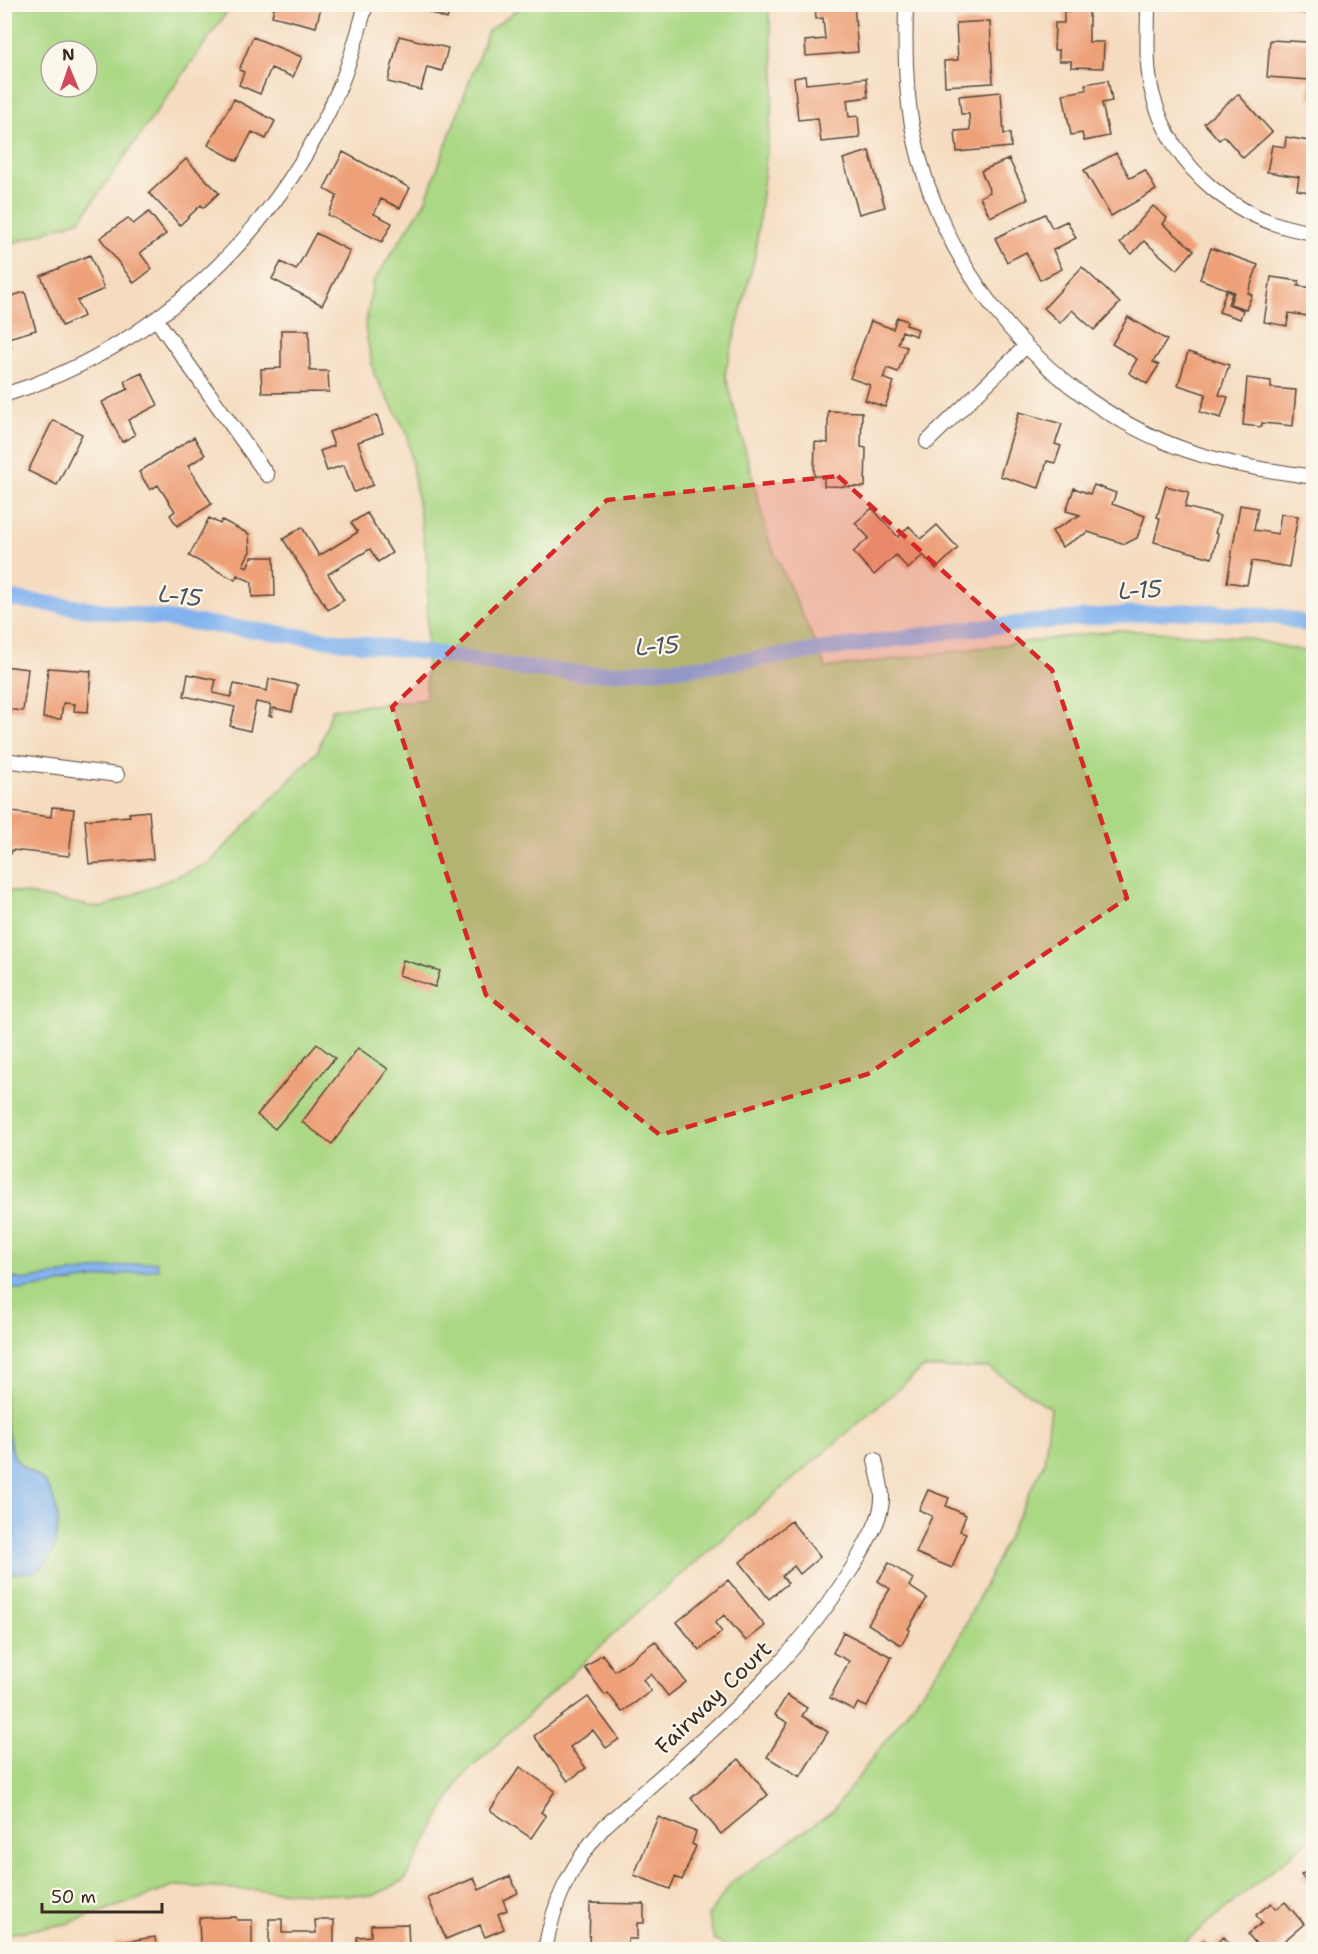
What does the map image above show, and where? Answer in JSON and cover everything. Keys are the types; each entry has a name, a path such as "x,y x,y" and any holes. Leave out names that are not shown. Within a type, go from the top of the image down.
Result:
{"street":[{"path":"4,395 61,374 118,344 187,295 220,265 278,197 308,150 339,90 366,4"},
{"path":"906,4 905,58 908,103 924,176 953,245 976,284 1002,320 1063,380 1099,407 1161,440 1232,464 1314,477"},
{"path":"1148,4 1147,56 1153,95 1161,120 1180,154 1214,191 1247,213 1271,223 1314,233"},
{"path":"1286,4 1314,8"},
{"path":"156,319 267,475"},
{"path":"927,442 1026,346"},
{"path":"4,760 117,775"},
{"name":"Fairway Court","path":"545,1950 550,1922 559,1896 586,1848 604,1827 751,1694 787,1656 843,1584 877,1522 882,1500 875,1460"}],"highlighted area":[{"path":"838,476 1052,670 1127,898 868,1074 660,1135 486,995 392,707 607,500"}],"green space":[{"path":"4,5 232,5 80,220 5,246"},
{"path":"524,5 768,5 775,77 755,256 725,373 769,541 826,668 1118,630 1242,637 1313,653 1313,1837 1176,1949 730,1950 714,1939 708,1916 732,1882 834,1810 954,1648 1044,1463 1051,1408 989,1368 923,1368 634,1615 461,1778 404,1881 373,1896 176,1886 66,1924 5,1934 5,890 101,908 209,863 318,751 332,709 426,699 428,566 407,433 374,374 365,327 373,282 425,202 488,31"}],"water":[{"path":"156,1261 158,1269 21,1290 5,1287 5,1275 21,1280"},
{"path":"5,1419 10,1445 16,1459 23,1467 44,1481 50,1490 57,1511 55,1544 46,1563 35,1572 5,1573"}],"building":[{"path":"275,4 311,4 321,7 316,27 272,16"},
{"path":"407,4 452,4 447,19"},
{"path":"815,4 854,4 858,52 806,56 805,41 825,39 823,18 816,19"},
{"path":"1064,11 1089,11 1089,42 1104,42 1103,68 1071,67 1071,61 1059,61 1059,50 1054,50 1055,23 1064,23"},
{"path":"990,21 993,83 945,86 944,61 958,60 956,23"},
{"path":"399,36 448,48 442,71 427,67 421,90 388,82"},
{"path":"253,37 302,57 293,77 271,68 260,94 239,85 244,72 239,70"},
{"path":"1270,40 1307,42 1307,49 1314,49 1314,98 1308,98 1310,80 1267,77"},
{"path":"805,76 806,84 866,78 868,97 847,100 849,117 858,116 860,138 821,142 818,118 798,120 794,78"},
{"path":"1108,80 1112,101 1102,103 1109,136 1084,141 1082,133 1071,135 1063,94 1086,90 1085,84"},
{"path":"1001,92 1004,134 1010,133 1011,147 957,152 955,131 970,130 969,114 961,114 959,96"},
{"path":"1238,94 1272,132 1243,158 1224,136 1219,140 1204,123"},
{"path":"234,99 275,121 266,139 252,132 237,161 208,145"},
{"path":"1286,137 1314,142 1314,193 1297,190 1299,177 1267,172 1272,145 1285,147"},
{"path":"869,151 885,207 859,214 843,159"},
{"path":"343,152 410,188 400,208 381,199 374,214 392,223 382,242 328,215 337,196 324,189"},
{"path":"1116,153 1130,178 1145,170 1156,190 1111,216 1084,170"},
{"path":"186,159 219,193 203,208 201,205 180,225 149,193"},
{"path":"1009,159 1028,199 990,217 980,197 990,192 981,171"},
{"path":"1153,206 1167,218 1163,224 1194,250 1177,270 1144,241 1132,254 1120,243"},
{"path":"149,212 166,234 140,253 152,269 134,283 100,238 128,218 133,224"},
{"path":"1045,214 1052,228 1067,221 1076,238 1053,250 1062,269 1040,280 1026,252 1007,262 995,238"},
{"path":"316,233 350,251 322,305 272,279 281,262 296,270"},
{"path":"1211,248 1258,265 1248,293 1252,295 1246,309 1230,304 1234,292 1200,279"},
{"path":"90,255 104,289 77,301 84,316 62,326 41,276"},
{"path":"1082,267 1120,303 1094,330 1072,310 1060,323 1044,308"},
{"path":"1271,277 1299,281 1298,286 1314,288 1314,317 1289,313 1287,326 1264,322"},
{"path":"1226,291 1232,293 1228,304 1243,310 1240,319 1219,312"},
{"path":"25,292 36,330 8,338 11,348 4,350 4,298"},
{"path":"897,317 907,321 906,325 918,329 916,336 902,331 898,344 907,347 898,372 887,368 883,378 894,382 885,407 865,400 870,385 850,378 871,321 893,329"},
{"path":"1128,317 1167,340 1153,362 1159,365 1147,384 1129,373 1137,359 1112,344"},
{"path":"281,330 309,330 310,371 328,371 329,392 262,393 261,369 281,368"},
{"path":"1188,352 1229,365 1219,395 1228,397 1221,418 1200,412 1206,394 1178,385"},
{"path":"142,373 158,405 128,420 135,435 122,442 102,402 128,389 124,381"},
{"path":"1247,378 1271,381 1271,388 1296,390 1293,426 1262,423 1261,427 1243,425"},
{"path":"1312,407 1314,407 1314,427 1310,427"},
{"path":"828,411 862,412 861,447 866,448 865,487 824,486 824,476 814,476 815,442 828,443"},
{"path":"1019,412 1062,424 1055,444 1061,446 1055,463 1047,461 1039,488 1000,476"},
{"path":"377,415 383,433 358,442 373,485 354,492 344,465 327,471 320,451 334,446 329,432"},
{"path":"53,420 82,434 57,485 28,471"},
{"path":"194,437 205,455 188,466 212,504 177,526 170,515 175,511 158,485 150,490 139,472"},
{"path":"1094,485 1116,493 1112,504 1145,516 1137,538 1125,544 1088,532 1062,547 1052,531 1080,515 1066,511 1074,488 1090,494"},
{"path":"1166,486 1189,492 1185,507 1220,516 1212,558 1154,542 1160,518 1157,517"},
{"path":"1240,505 1258,508 1254,530 1278,534 1281,514 1298,516 1289,567 1252,561 1247,585 1227,582"},
{"path":"872,508 898,537 909,526 921,539 937,525 958,548 936,569 923,555 908,569 896,555 874,575 853,552 869,538 855,523"},
{"path":"367,513 392,553 378,562 370,549 328,574 344,600 328,610 283,539 302,527 319,556 358,532 351,523"},
{"path":"209,518 220,524 222,520 249,534 250,551 243,565 247,567 252,557 274,557 275,596 252,597 252,582 237,575 235,580 189,556"},
{"path":"4,666 28,669 23,711 4,709"},
{"path":"48,668 91,671 88,712 74,711 75,704 63,703 61,719 43,718"},
{"path":"188,674 216,680 213,693 231,697 234,684 267,691 269,679 298,685 292,712 273,708 272,716 269,716 271,705 256,702 250,731 230,726 235,707 184,696"},
{"path":"52,807 74,809 69,856 12,850 11,854 4,853 4,811 51,817"},
{"path":"149,811 153,859 89,864 85,820 130,816 129,813"},
{"path":"403,960 440,971 435,987 399,975"},
{"path":"317,1044 335,1058 275,1129 257,1115"},
{"path":"358,1048 388,1069 332,1144 302,1122"},
{"path":"928,1490 949,1498 946,1506 966,1515 960,1531 966,1533 952,1568 916,1553 932,1516 919,1510"},
{"path":"791,1521 820,1557 800,1574 794,1566 782,1576 788,1583 769,1599 740,1562"},
{"path":"889,1563 913,1579 909,1586 927,1598 901,1645 868,1624 890,1589 878,1581"},
{"path":"728,1580 765,1626 746,1641 724,1615 715,1623 722,1632 699,1650 677,1622"},
{"path":"843,1632 892,1657 867,1707 858,1703 854,1710 830,1698 849,1661 833,1653"},
{"path":"655,1641 686,1682 668,1696 651,1674 643,1680 651,1691 622,1712 608,1693 605,1695 585,1668 602,1654 615,1671"},
{"path":"787,1695 807,1708 802,1716 828,1732 800,1777 767,1757 788,1723 775,1715"},
{"path":"588,1697 619,1739 606,1748 593,1730 570,1747 586,1768 568,1781 534,1736"},
{"path":"739,1759 768,1795 721,1834 691,1798"},
{"path":"520,1767 555,1791 541,1812 546,1816 531,1838 490,1810"},
{"path":"658,1817 696,1832 692,1844 696,1846 682,1880 675,1877 670,1889 634,1875"},
{"path":"1314,1866 1314,1892 1301,1875"},
{"path":"510,1876 518,1893 503,1900 507,1910 498,1914 504,1929 485,1937 480,1925 446,1939 428,1898 474,1878 479,1890"},
{"path":"1285,1902 1304,1924 1277,1947 1279,1950 1261,1950 1248,1934 1262,1923 1256,1915 1271,1903 1276,1909"},
{"path":"590,1903 644,1904 644,1923 637,1923 637,1939 628,1939 627,1950 589,1950"},
{"path":"236,1917 237,1920 252,1920 252,1950 186,1950 186,1944 200,1944 199,1918"},
{"path":"269,1919 282,1919 282,1933 316,1933 315,1920 334,1920 334,1950 269,1950"},
{"path":"408,1924 409,1950 357,1950 357,1937 371,1936 371,1925"},
{"path":"155,1937 157,1950 116,1950 115,1943"},
{"path":"1224,1937 1234,1950 1192,1950 1204,1940 1210,1948"}],"waterway":[{"name":"L-15","path":"4,598 439,654 512,667 590,674 700,667 966,629 1100,616 1194,611 1281,617 1314,626"}]}
